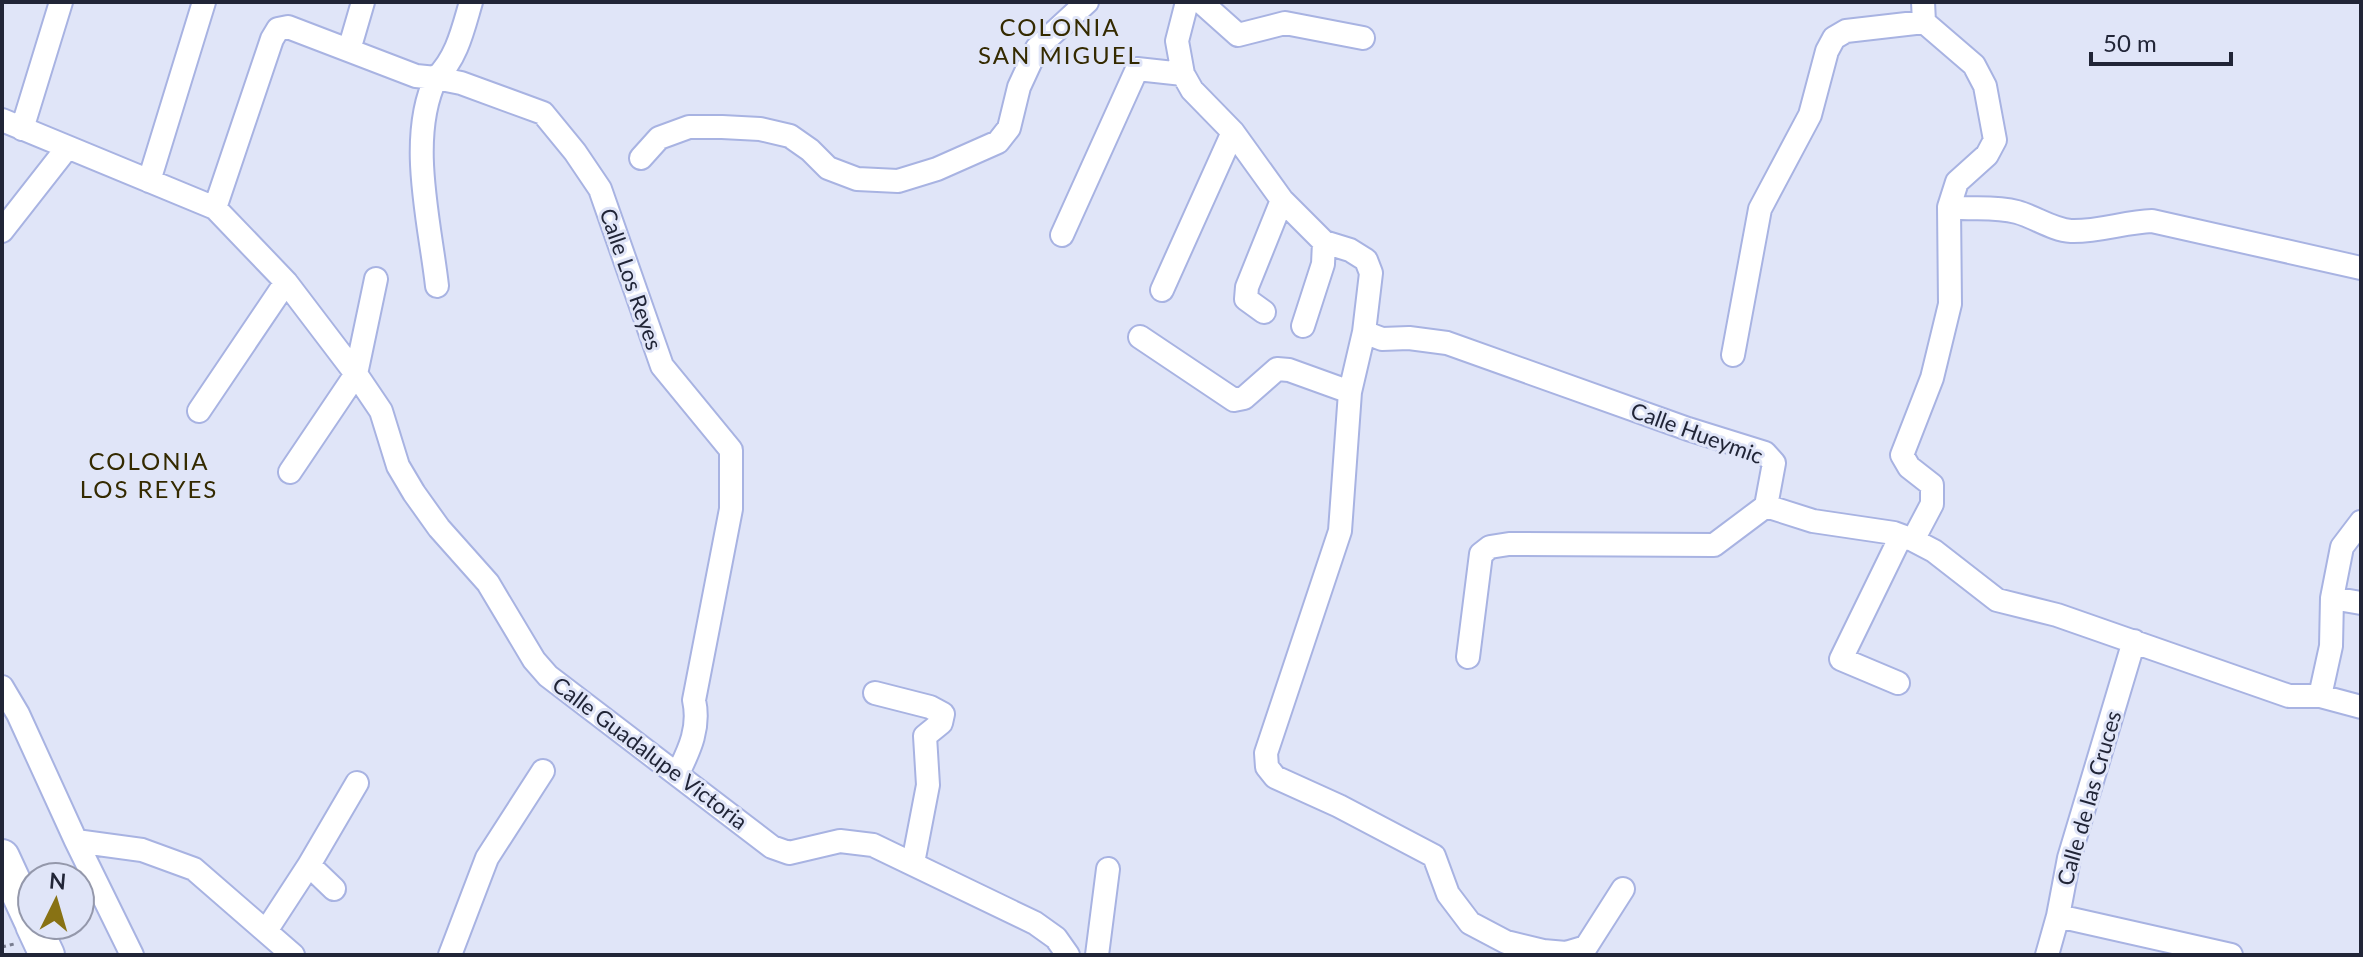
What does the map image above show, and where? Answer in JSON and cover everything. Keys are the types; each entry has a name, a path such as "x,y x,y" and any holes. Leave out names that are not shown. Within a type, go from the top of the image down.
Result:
{"main road":[{"path":"2,857 16,887"}],"street":[{"path":"12,124 61,2"},
{"path":"149,181 204,2"},
{"path":"349,50 363,2"},
{"path":"437,286 421,127 436,78 447,68 456,49 471,2"},
{"path":"641,158 659,138 689,127 722,127 760,129 790,136 828,168 857,179 898,181 937,169 998,142 1009,128 1019,87 1037,48 1087,2"},
{"path":"1187,2 1177,41 1183,74 1192,90 1233,132 1282,200 1324,242 1350,250 1366,260 1371,273 1364,332 1350,392 1340,531 1266,753 1267,767 1275,777 1339,806 1434,856 1448,894 1470,923 1506,942 1566,953 1586,947 1623,889"},
{"path":"1201,2 1238,35 1285,23 1363,38"},
{"path":"1733,355 1760,209 1810,115 1827,51 1834,38 1846,31 1923,12 1974,65 1985,86 1995,140 1987,155 1957,182 1949,207 1950,304 1932,378 1902,455 1909,467 1932,485 1932,504 1907,538 1841,659 1898,683"},
{"name":"Calle Los Reyes","path":"215,208 272,39 278,29 288,27 416,76 461,83 543,113 575,152 600,189 662,366 731,450 731,509 694,700 697,714 693,743 678,773"},
{"path":"1062,235 1137,69 1183,74"},
{"name":"Calle Guadalupe Victoria","path":"12,124 215,208 286,282 356,374 381,411 392,438 398,466 414,493 439,528 488,583 534,660 548,676 772,847 789,853 840,841 873,845 1035,923 1056,938 1068,955"},
{"path":"1162,290 1233,132"},
{"path":"2,231 67,148"},
{"path":"1264,312 1246,299 1247,287 1282,200"},
{"path":"1949,207 1992,207 2068,231 2152,221 2361,268"},
{"path":"1303,326 1323,264 1324,242"},
{"path":"290,472 356,374 376,279"},
{"path":"199,411 286,282"},
{"name":"Calle Hueymic","path":"1364,332 1382,339 1409,338 1447,343 1688,429 1765,453 1774,463 1766,506"},
{"path":"1140,337 1234,400 1244,398 1277,369 1289,370 1350,392"},
{"path":"1468,657 1481,554 1490,547 1509,544 1714,545 1766,506 1813,521 1907,538 1934,551 1997,600 2057,615 2289,696 2320,696 2361,707"},
{"path":"2320,696 2331,646 2332,598 2342,547 2361,522"},
{"path":"2332,598 2361,603"},
{"name":"Calle de las Cruces","path":"2047,955 2069,858 2134,641"},
{"path":"2,687 18,714 132,955"},
{"path":"875,693 930,707 943,714 941,723 925,736 928,785 913,863"},
{"path":"450,955 487,858 543,771"},
{"path":"266,931 357,783"},
{"path":"76,841 142,850 194,869 293,955"},
{"path":"309,865 334,889"},
{"path":"1097,955 1108,869"},
{"path":"2058,916 2231,955"}],"district":[{"name":"COLONIA SAN MIGUEL","path":"1060,42"},
{"name":"COLONIA LOS REYES","path":"149,476"}]}
